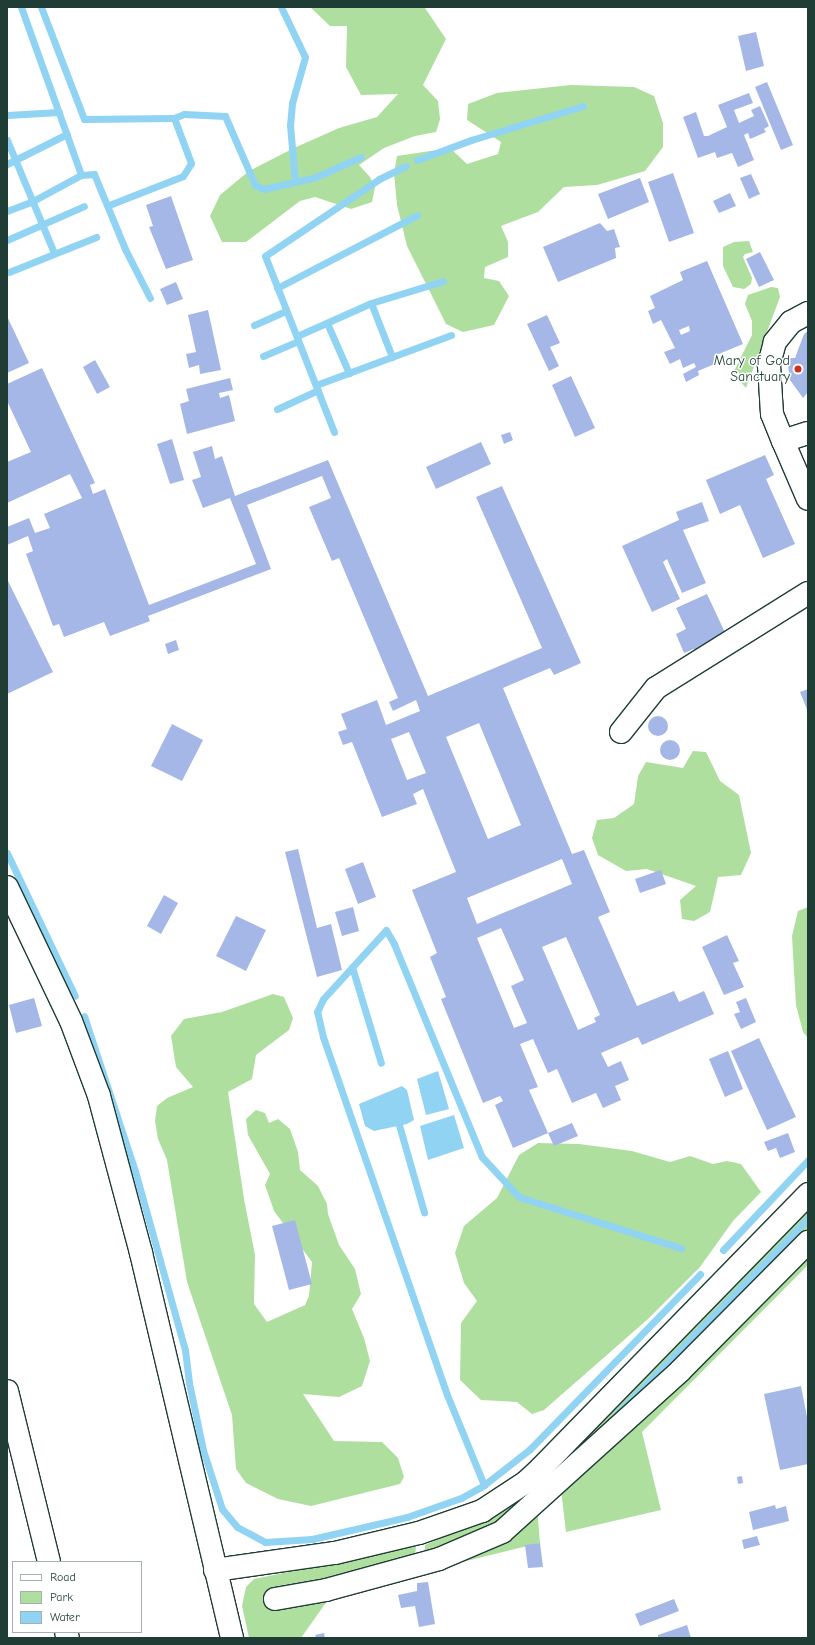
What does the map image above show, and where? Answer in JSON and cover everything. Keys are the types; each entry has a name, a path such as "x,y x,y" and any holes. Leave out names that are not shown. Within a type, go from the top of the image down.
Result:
{"street":[{"path":"808,313 791,322 775,342 769,365 772,414 808,499"},
{"path":"783,441 808,433"},
{"path":"621,732 656,688 808,593"},
{"path":"7,887 71,1021 99,1096 141,1253 232,1638"},
{"path":"215,1570 335,1552 419,1533 482,1511 526,1482 541,1468 808,1194"},
{"path":"275,1599 326,1590 439,1559 502,1532 680,1371 808,1242"},
{"path":"7,1391 49,1561"}],"green space":[{"path":"310,7 425,8 446,39 423,85 438,101 440,119 436,132 415,136 384,148 359,165 370,177 375,187 372,202 351,209 315,197 300,201 246,242 222,242 210,216 220,195 249,171 294,148 339,128 377,117 398,94 361,95 346,67 347,26 330,26"},
{"path":"571,85 634,87 654,96 663,123 663,147 645,171 597,185 564,187 538,212 501,226 508,242 508,257 485,267 484,278 499,281 509,296 494,325 463,332 446,324 407,246 397,205 394,173 397,156 450,148 467,164 498,154 501,142 467,120 468,104 497,93"},
{"path":"749,241 753,252 745,254 743,257 752,278 751,284 744,289 733,287 723,266 723,247 734,242"},
{"path":"771,287 778,288 780,297 746,388 733,373 752,335 752,321 745,304 748,295"},
{"path":"693,751 706,752 720,781 739,795 751,853 741,875 718,877 710,912 694,921 682,919 680,900 696,886 647,869 626,871 598,855 592,838 597,820 614,818 634,804 638,776 646,762 683,768"},
{"path":"808,907 808,1038 803,1032 796,1005 792,936 798,911"},
{"path":"273,994 284,997 293,1018 289,1030 256,1055 252,1079 228,1092 244,1199 255,1255 254,1304 267,1322 305,1305 309,1296 312,1262 274,1211 265,1185 270,1174 248,1135 246,1119 256,1110 265,1113 269,1123 278,1119 290,1129 298,1152 300,1170 318,1186 327,1204 328,1214 339,1245 355,1269 361,1294 352,1309 364,1338 370,1361 362,1386 339,1397 303,1394 334,1441 382,1442 398,1458 404,1477 400,1484 311,1506 278,1499 246,1483 236,1469 232,1415 187,1282 167,1160 158,1139 155,1121 157,1106 167,1098 193,1087 176,1067 171,1036 184,1019 222,1012"},
{"path":"538,1143 579,1144 632,1151 670,1162 690,1156 713,1164 727,1161 741,1164 761,1192 733,1221 700,1267 648,1319 544,1410 532,1414 517,1402 481,1400 460,1380 461,1323 477,1301 464,1283 455,1253 464,1226 497,1198 519,1155"},
{"path":"808,1210 808,1265 642,1432 661,1510 566,1532 561,1490 554,1468"},
{"path":"528,1492 534,1493 498,1531 424,1560 425,1545 485,1520"},
{"path":"537,1507 540,1543 332,1594 301,1638 249,1638 242,1606 246,1587 254,1579 416,1546 414,1568"}],"water":[{"path":"438,1071 449,1109 426,1115 417,1079"},
{"path":"402,1086 407,1090 414,1120 407,1124 374,1131 365,1126 359,1104"},
{"path":"454,1115 464,1148 428,1160 420,1126"}],"building":[{"path":"756,32 764,66 746,71 738,36"},
{"path":"767,82 793,145 781,150 755,87"},
{"path":"749,93 753,103 734,110 739,123 754,116 751,110 760,106 769,126 764,129 766,132 750,139 748,133 744,135 754,160 738,167 732,153 717,158 715,152 698,158 683,117 696,112 704,136 708,136 727,127 718,105"},
{"path":"673,173 694,233 669,242 648,182"},
{"path":"751,174 760,194 749,199 740,178"},
{"path":"640,178 649,202 608,219 598,194"},
{"path":"730,193 736,206 719,213 713,201"},
{"path":"171,196 193,260 166,269 149,227 153,226 146,205"},
{"path":"600,223 607,231 614,229 620,247 615,248 616,258 558,282 543,247"},
{"path":"760,252 774,280 759,287 746,259"},
{"path":"707,261 743,344 714,356 717,363 698,371 699,375 686,382 683,374 696,367 694,363 683,368 680,359 670,364 664,352 675,348 661,320 653,324 648,311 655,308 650,296 683,280 680,272","holes":["689,326 690,331 681,335 679,330"]},
{"path":"176,282 183,299 167,305 160,289"},
{"path":"208,310 221,370 200,374 199,365 189,368 186,354 196,352 188,315"},
{"path":"547,315 560,343 550,347 559,366 549,371 527,324"},
{"path":"7,316 29,363 7,373"},
{"name":"Mary of God Sanctuary","path":"808,331 808,392 803,398 790,380 787,358 795,358 804,334"},
{"path":"95,360 110,387 97,394 83,367"},
{"path":"42,368 95,483 90,485 93,494 105,489 149,605 256,564 230,498 203,508 192,480 201,477 193,452 212,446 215,459 222,456 235,496 328,460 428,696 542,648 476,497 502,486 581,663 554,675 550,668 503,688 572,854 584,850 610,912 598,917 637,1006 674,991 679,1002 704,991 714,1014 642,1045 638,1037 601,1053 608,1067 621,1061 629,1080 615,1086 621,1100 603,1108 596,1093 572,1103 557,1069 548,1073 533,1039 520,1044 538,1087 529,1090 548,1133 513,1148 495,1105 503,1101 500,1096 483,1103 441,999 446,997 430,957 437,953 412,890 456,872 423,789 413,794 417,804 382,817 352,742 343,745 338,732 347,729 341,714 377,700 386,725 420,711 416,700 393,711 389,702 398,698 339,558 332,561 309,507 331,498 322,476 247,505 271,569 148,616 150,621 110,636 104,622 64,637 59,624 53,626 26,554 33,551 28,536 7,545 7,527 29,518 35,533 50,528 44,514 82,498 70,474 7,503 7,462 31,452 7,401 7,384","holes":["479,723 521,825 488,839 446,737","409,732 426,773 407,780 391,739","562,859 572,884 477,924 467,898","501,928 524,980 511,986 527,1023 514,1028 477,938","566,937 600,1015 594,1018 596,1022 578,1030 542,947"]},
{"path":"571,376 595,428 575,437 552,385"},
{"path":"230,378 233,390 219,393 220,398 229,395 235,421 187,434 180,404 189,401 186,389"},
{"path":"510,432 513,440 504,444 501,435"},
{"path":"172,439 184,480 170,484 157,444"},
{"path":"481,442 491,464 436,489 426,467"},
{"path":"765,455 774,475 766,479 795,544 763,558 740,505 720,514 706,480"},
{"path":"702,502 709,521 683,530 706,583 682,593 667,559 663,562 680,599 652,612 622,546 679,520 676,512"},
{"path":"7,579 53,672 7,694"},
{"path":"707,594 728,639 697,654 694,649 684,653 676,634 686,629 676,608"},
{"path":"176,640 179,650 168,654 165,644"},
{"path":"808,689 808,712 800,692"},
{"path":"654,716 662,716 668,722 668,730 662,736 654,736 648,730 648,722"},
{"path":"172,724 203,740 182,781 151,766"},
{"path":"666,740 674,740 680,746 680,754 674,760 666,760 660,754 660,746"},
{"path":"298,849 317,928 331,924 342,970 317,977 285,852"},
{"path":"363,862 376,897 358,904 345,869"},
{"path":"661,870 666,884 640,893 635,879"},
{"path":"164,895 178,903 161,934 147,926"},
{"path":"353,907 359,931 342,936 335,912"},
{"path":"236,916 266,930 246,971 216,956"},
{"path":"727,935 739,961 733,963 744,987 724,995 702,947"},
{"path":"34,998 42,1026 16,1033 9,1005"},
{"path":"746,998 756,1022 741,1029 734,1014 740,1012 736,1002"},
{"path":"759,1038 796,1117 767,1130 731,1051"},
{"path":"728,1051 743,1089 725,1097 709,1059"},
{"path":"572,1123 578,1136 554,1146 548,1133"},
{"path":"788,1133 795,1152 780,1158 776,1148 768,1151 764,1142"},
{"path":"295,1220 312,1284 289,1290 272,1226"},
{"path":"801,1386 808,1422 808,1464 780,1470 764,1394"},
{"path":"742,1476 743,1483 738,1484 737,1477"},
{"path":"775,1505 776,1509 786,1506 789,1521 753,1530 749,1512"},
{"path":"757,1536 760,1545 744,1549 742,1540"},
{"path":"540,1543 543,1567 528,1568 525,1545"},
{"path":"428,1582 435,1624 419,1627 415,1606 401,1608 398,1595 417,1591 417,1583"},
{"path":"674,1599 679,1611 640,1626 635,1614"},
{"path":"687,1625 691,1638 658,1638 658,1635"},
{"path":"324,1633 325,1638 316,1638 315,1635"}],"waterway":[{"path":"21,7 81,175"},
{"path":"41,7 84,119 174,118"},
{"path":"281,7 305,57 292,103 290,125 295,182"},
{"path":"417,160 471,140 583,106"},
{"path":"7,115 59,112"},
{"path":"109,205 183,176 191,163 174,118 184,114 225,116 255,185 264,189 316,177 361,157"},
{"path":"7,164 67,134"},
{"path":"7,140 54,253"},
{"path":"334,432 265,256 379,179 406,166"},
{"path":"7,211 31,202 81,175 94,174 125,249 150,298"},
{"path":"7,240 84,206"},
{"path":"277,288 417,215"},
{"path":"9,272 96,237"},
{"path":"297,336 371,303 443,281"},
{"path":"371,303 392,357"},
{"path":"254,325 286,311"},
{"path":"327,323 349,373"},
{"path":"316,385 451,335"},
{"path":"263,356 298,341"},
{"path":"277,409 318,390"},
{"path":"7,853 75,996"},
{"path":"484,1485 447,1395 323,1037 317,1012 323,999 386,930 394,944 482,1157 519,1197 681,1248"},
{"path":"352,967 381,1063"},
{"path":"84,1016 135,1171 185,1350 189,1383 203,1450 222,1509 237,1527 265,1542 312,1539 407,1517 461,1498 484,1485 530,1449 700,1274"},
{"path":"399,1125 424,1212"},
{"path":"723,1250 808,1160"},
{"path":"617,1414 808,1218"}],"place":[{"name":"Mary of God Sanctuary","path":"798,369"}]}
